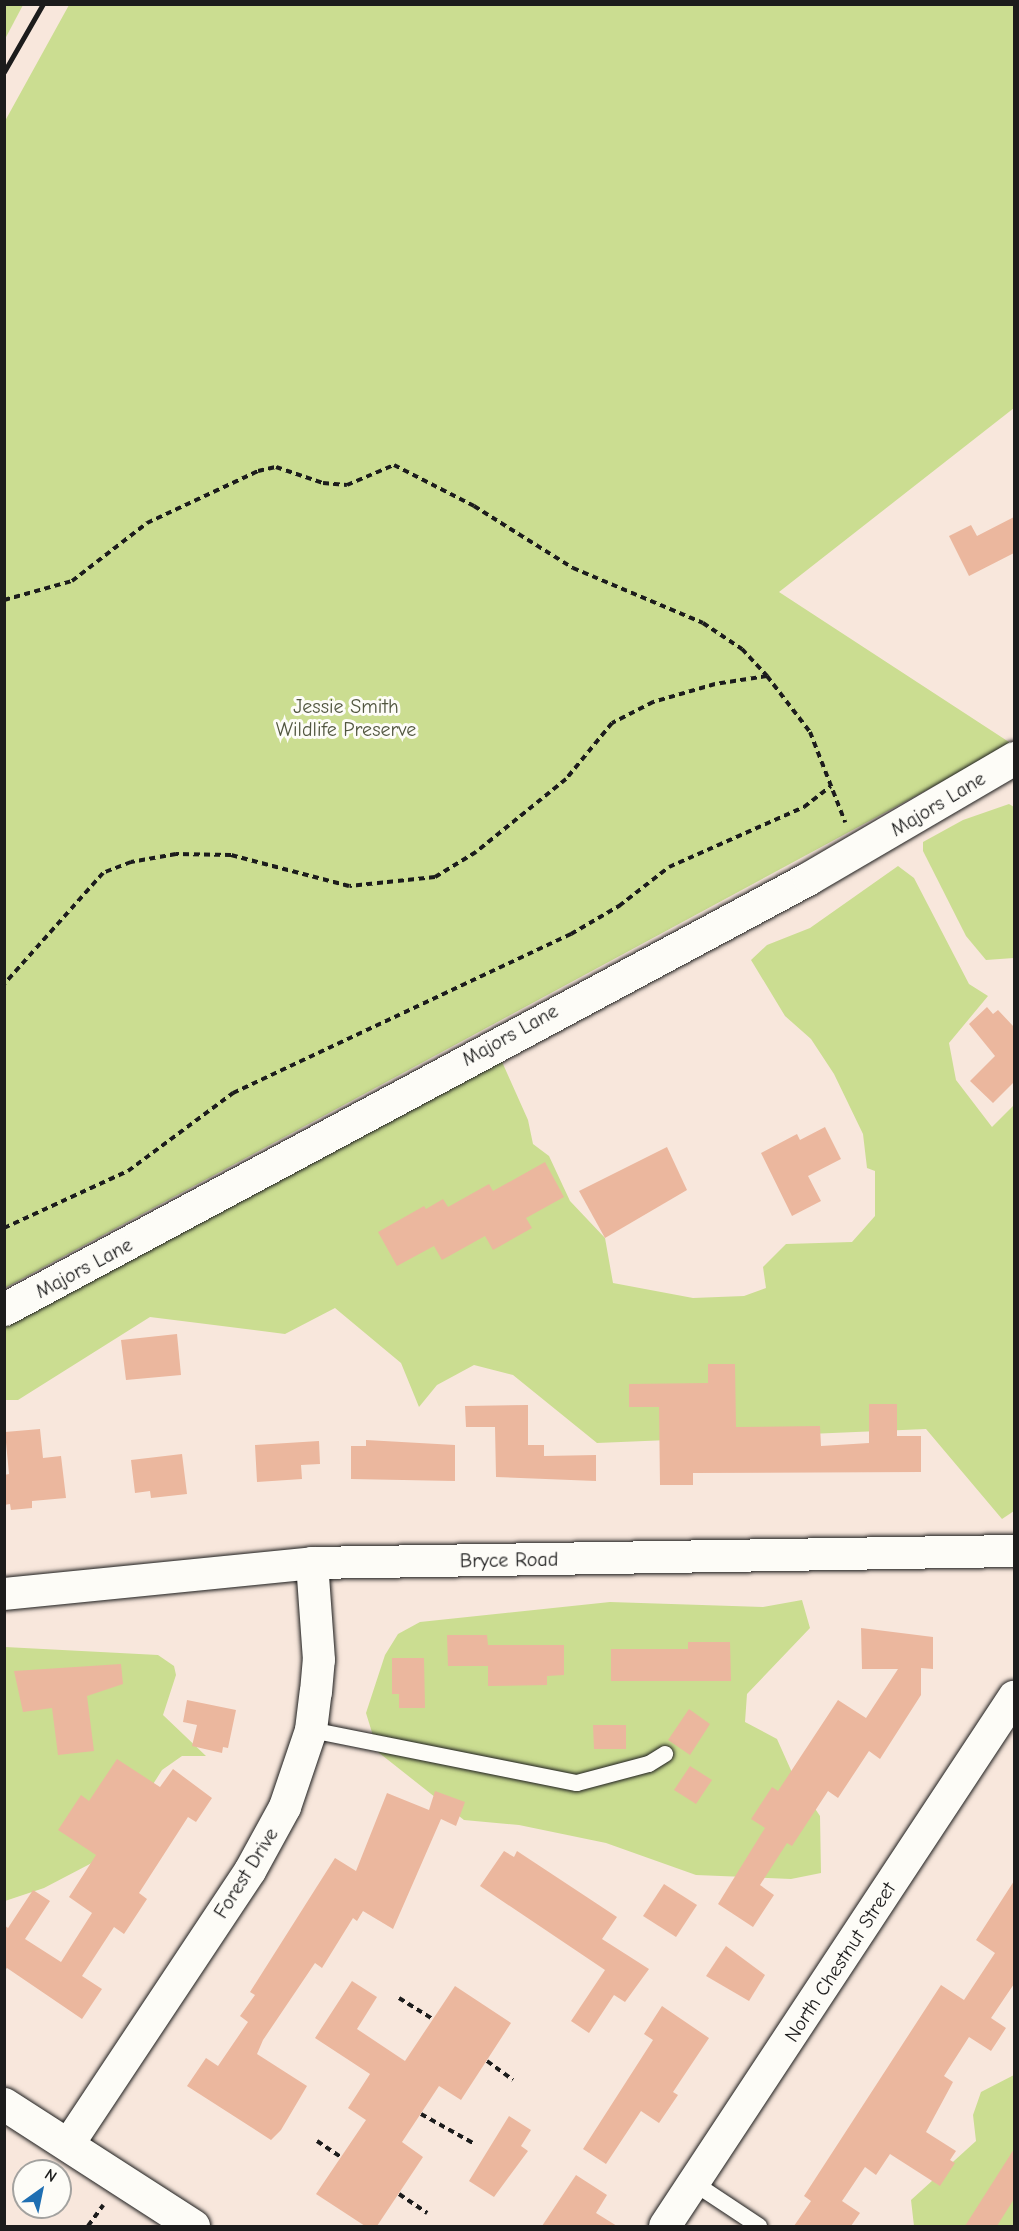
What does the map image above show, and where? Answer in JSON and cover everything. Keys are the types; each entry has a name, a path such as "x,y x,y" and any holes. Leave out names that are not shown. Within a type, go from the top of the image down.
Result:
{"street":[{"name":"Majors Lane","path":"4,1309 809,878 1014,758"},
{"name":"Bryce Road","path":"4,1594 312,1563 1014,1551"},
{"name":"Forest Drive","path":"68,2145 266,1844 285,1807 310,1730 319,1660 312,1563"},
{"name":"North Chestnut Street","path":"665,2226 1014,1697"},
{"path":"4,2104 193,2226"}],"lane":[{"path":"310,1730 576,1783 649,1764 665,1755"},
{"path":"694,2183 759,2226"}],"path":[{"path":"4,600 72,581 147,523 258,471 276,467 323,483 347,485 394,465 474,506 573,568 703,623 742,649 791,702 810,732 847,827"},
{"path":"4,984 65,912 112,869 176,854 198,854 231,855 349,886 435,877 476,852 566,779 612,723 653,702 715,684 767,676"},
{"path":"4,1228 128,1171 233,1093 571,934 620,906 669,867 804,807 831,786"},
{"path":"399,1998 432,2019"},
{"path":"487,2061 513,2080"},
{"path":"421,2114 473,2143"},
{"path":"317,2141 341,2157"},
{"path":"399,2194 427,2213"},
{"path":"88,2226 103,2205"}],"green space":[{"path":"4,5 23,5 5,39"},
{"name":"Jessie Smith Wildlife Preserve","path":"69,5 1014,5 1014,408 779,592 1012,744 5,1288 5,121"},
{"path":"1009,804 1014,807 1014,958 986,960 966,936 923,851 923,842 963,820"},
{"path":"898,866 914,878 969,984 988,996 949,1043 956,1080 992,1127 1014,1105 1014,1511 1002,1519 926,1429 597,1443 513,1375 474,1365 437,1385 419,1407 401,1363 335,1308 285,1334 150,1317 18,1400 5,1400 4,1317 499,1055 528,1120 533,1144 549,1156 570,1201 605,1238 613,1283 693,1298 744,1296 766,1288 763,1267 786,1244 852,1242 875,1216 875,1171 867,1168 863,1134 834,1074 811,1039 785,1016 751,960 767,945 810,928"},
{"path":"802,1600 810,1628 747,1694 745,1722 777,1739 794,1777 820,1816 821,1873 791,1879 696,1875 606,1843 519,1825 464,1820 378,1752 366,1713 385,1655 398,1634 420,1622 610,1602 763,1607"},
{"path":"5,1647 158,1655 174,1666 176,1675 163,1715 206,1756 182,1756 162,1770 109,1854 44,1888 5,1901"},
{"path":"1014,2075 1014,2226 914,2226 911,2200 976,2141 973,2115 981,2092"}],"building":[{"path":"1014,517 1014,553 969,576 949,536 971,525 977,536"},
{"path":"987,1007 993,1014 998,1010 1014,1027 1014,1082 993,1103 970,1081 995,1056 969,1024"},
{"path":"825,1127 841,1159 808,1176 821,1201 792,1216 761,1153 797,1134 800,1140"},
{"path":"667,1147 687,1190 605,1238 579,1191"},
{"path":"545,1162 564,1197 526,1218 532,1228 493,1250 485,1236 442,1260 434,1246 397,1266 378,1232 424,1206 426,1209 443,1199 448,1207 489,1184 493,1191"},
{"path":"177,1334 181,1375 126,1380 121,1340"},
{"path":"708,1364 735,1364 736,1427 820,1426 821,1446 869,1443 869,1404 897,1404 897,1436 921,1436 921,1472 693,1473 693,1485 660,1485 659,1407 629,1407 629,1384 708,1383"},
{"path":"528,1405 528,1445 544,1445 544,1456 596,1455 596,1481 496,1477 495,1427 466,1427 465,1406"},
{"path":"40,1429 43,1458 61,1456 66,1498 32,1501 32,1508 11,1510 10,1504 4,1505 4,1475 9,1474 5,1432"},
{"path":"366,1440 455,1445 455,1481 351,1479 351,1446 366,1446"},
{"path":"319,1441 320,1464 301,1465 302,1479 257,1482 255,1445"},
{"path":"182,1454 187,1494 151,1498 150,1491 135,1493 131,1460"},
{"path":"861,1628 933,1637 933,1669 921,1668 921,1695 880,1759 869,1751 838,1798 828,1791 792,1846 787,1843 760,1885 774,1895 753,1927 718,1904 765,1828 751,1819 772,1787 778,1791 838,1700 866,1718 898,1669 862,1669"},
{"path":"447,1635 487,1635 488,1645 564,1645 564,1675 547,1676 547,1685 488,1686 488,1666 448,1666"},
{"path":"688,1642 730,1642 731,1681 611,1681 611,1649 688,1649"},
{"path":"392,1658 424,1658 425,1708 399,1708 399,1694 392,1694"},
{"path":"121,1664 123,1684 87,1696 94,1751 58,1755 52,1708 23,1712 14,1671"},
{"path":"187,1700 236,1710 228,1748 223,1747 222,1753 192,1746 197,1725 183,1722"},
{"path":"689,1709 710,1724 690,1755 668,1740"},
{"path":"593,1725 626,1725 626,1749 594,1749"},
{"path":"117,1759 160,1787 173,1769 212,1798 196,1822 188,1817 139,1893 147,1899 124,1934 114,1927 82,1976 102,1989 82,2019 7,1968 4,1971 4,1925 8,1928 33,1890 50,1901 25,1939 61,1962 92,1913 69,1897 96,1855 58,1830 81,1795 89,1801"},
{"path":"690,1766 712,1780 696,1804 674,1790"},
{"path":"435,1791 465,1802 456,1826 441,1819 393,1929 363,1911 357,1921 353,1918 322,1968 315,1963 263,2040 257,2054 307,2086 281,2130 271,2140 187,2086 206,2058 218,2066 248,2022 240,2016 255,1995 250,1992 335,1858 356,1871 387,1793 429,1810"},
{"path":"504,1851 514,1857 517,1851 617,1917 602,1939 649,1969 625,2002 614,1995 589,2033 571,2021 605,1970 480,1886"},
{"path":"1014,1881 1014,1984 991,2018 1006,2028 991,2051 969,2037 944,2076 953,2082 926,2132 956,2151 950,2160 955,2163 940,2186 890,2154 876,2175 865,2167 842,2201 860,2213 851,2226 794,2226 811,2201 804,2196 941,1985 964,2000 995,1953 976,1940"},
{"path":"664,1884 697,1905 676,1937 643,1916"},
{"path":"726,1946 765,1975 749,2001 706,1976"},
{"path":"352,1981 377,1997 357,2029 405,2061 455,1986 511,2023 461,2100 439,2086 402,2142 423,2157 377,2226 365,2226 316,2194 366,2120 348,2108 370,2074 315,2038"},
{"path":"662,2006 709,2038 673,2092 678,2095 659,2123 641,2111 606,2164 583,2149 653,2040 644,2034"},
{"path":"509,2116 531,2130 521,2146 528,2151 494,2197 469,2181"},
{"path":"1014,2149 1014,2199 997,2226 965,2226"},
{"path":"576,2175 607,2195 596,2213 617,2226 542,2226"}],"railway":[{"path":"4,72 43,4"}]}
